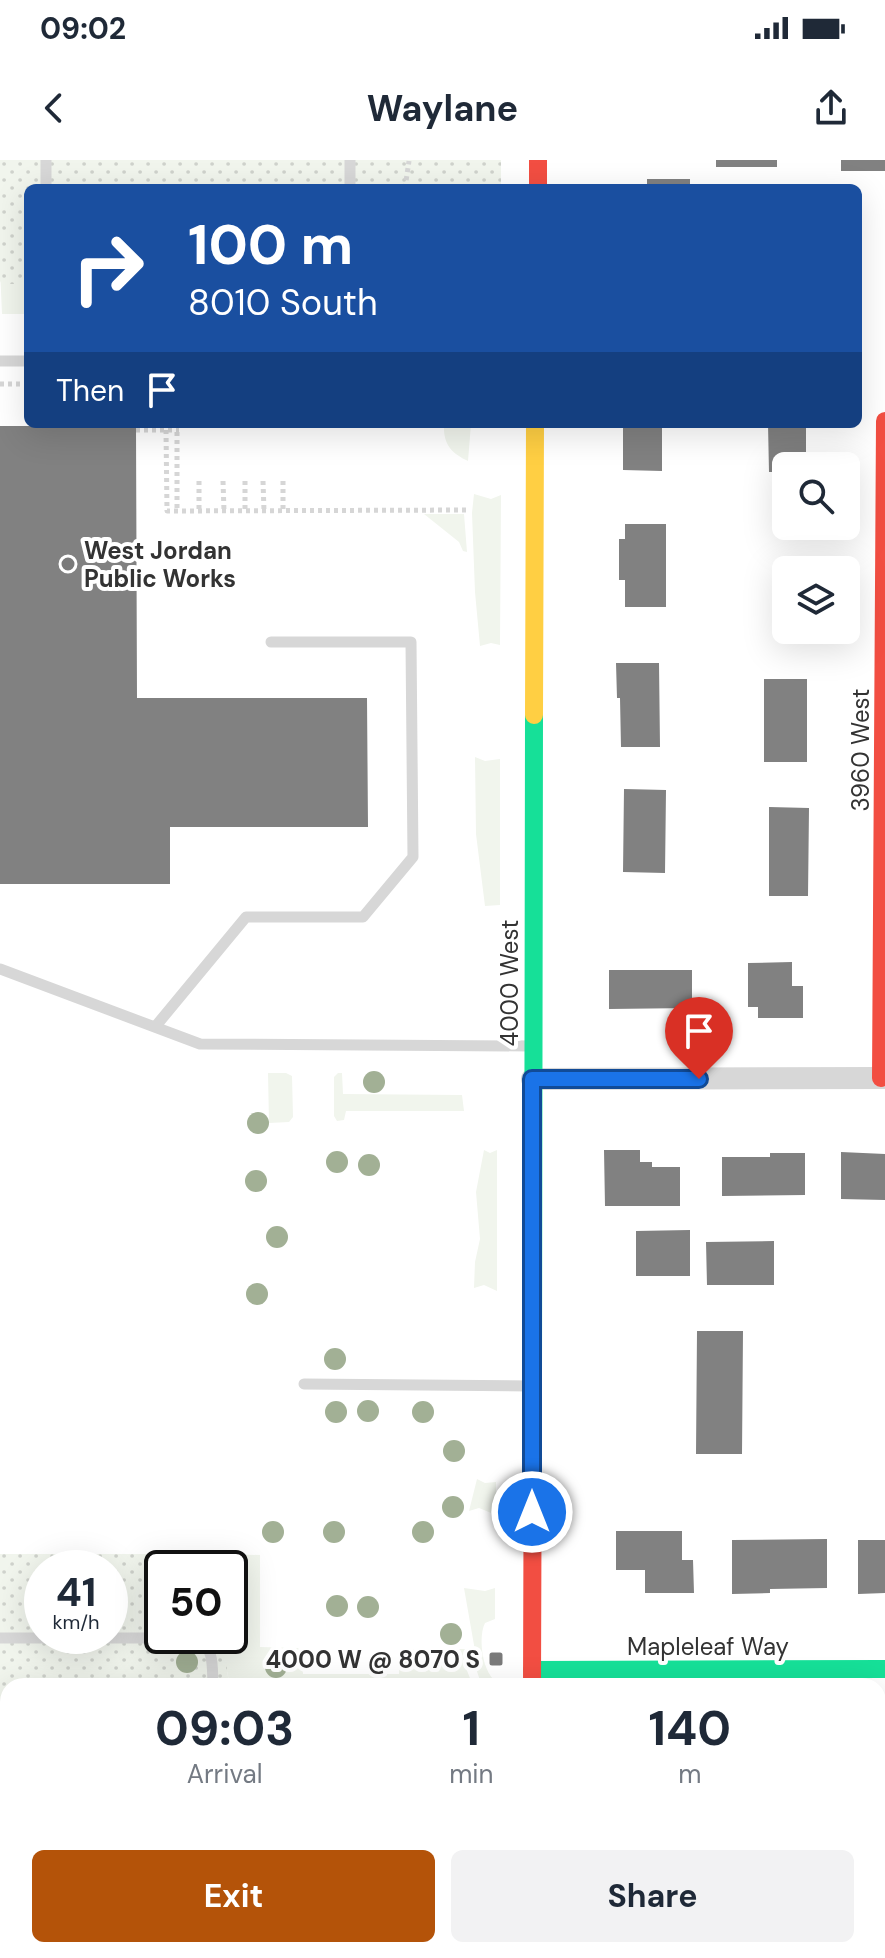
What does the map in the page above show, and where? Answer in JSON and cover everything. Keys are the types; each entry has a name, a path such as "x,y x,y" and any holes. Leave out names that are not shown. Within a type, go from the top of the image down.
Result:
{"main road":[{"path":"538,160 538,184"},
{"name":"3960 West","path":"883,1078 884,421"},
{"name":"4000 West","path":"532,1678 535,428"},
{"name":"Mapleleaf Way","path":"532,1678 779,1678 885,1669"}],"street":[{"path":"532,1079 883,1078"}],"lane":[{"path":"46,160 46,184"},
{"path":"350,160 350,184"},
{"path":"0,361 24,361"},
{"path":"155,1027 246,917 363,917 413,857 411,642 271,642"},
{"path":"0,969 200,1044 532,1046"},
{"path":"304,1384 532,1386"},
{"path":"0,1638 197,1638 206,1643 212,1658 213,1678"}],"path":[{"path":"406,184 409,161"},
{"path":"0,384 24,384"},
{"path":"141,428 178,428 177,510"},
{"path":"166,430 167,511 468,510"},
{"path":"199,481 199,510"},
{"path":"223,481 224,511"},
{"path":"245,481 245,511"},
{"path":"263,481 264,511"},
{"path":"283,481 283,511"}],"shaded area":[{"path":"0,160 501,160 501,184 24,184 24,284 2,284"},
{"path":"0,268 24,284 24,314 2,314"},
{"path":"444,428 471,428 468,461 449,447"},
{"path":"474,494 491,499 501,495 500,645 491,643 480,646 475,592"},
{"path":"424,514 464,514 467,552 463,551 459,542"},
{"path":"475,757 485,761 500,759 500,905 485,906 476,834"},
{"path":"268,1073 292,1076 293,1117 289,1122 269,1123"},
{"path":"342,1073 343,1094 462,1095 464,1111 346,1111 344,1120 337,1121 334,1116 334,1077"},
{"path":"484,1150 490,1153 497,1150 497,1291 484,1285 474,1288 480,1239 476,1192"},
{"path":"477,1479 485,1483 496,1482 496,1515 479,1508 469,1511"},
{"path":"0,1554 24,1554 24,1654 128,1654 128,1554 144,1554 144,1654 227,1654 228,1678 0,1678"},
{"path":"248,1555 260,1555 260,1647 298,1648 302,1654 303,1674 399,1674 403,1649 466,1649 466,1668 470,1678 228,1678 227,1654 248,1654"},
{"path":"464,1588 485,1591 495,1588 495,1619 485,1623 482,1636 482,1653 492,1678 479,1678 473,1660 474,1645"}],"building":[{"path":"716,160 777,160 777,167 716,167"},
{"path":"841,160 885,160 885,171 841,171"},
{"path":"647,179 690,179 690,184 647,184"},
{"name":"West Jordan Public Works","path":"0,426 136,428 137,698 367,698 368,827 170,827 170,884 0,884"},
{"path":"623,428 662,428 662,471 623,470"},
{"path":"768,428 806,428 806,452 772,452 772,472 769,472"},
{"path":"625,524 666,524 666,607 625,607 625,580 619,580 619,539 625,539"},
{"path":"616,663 659,663 660,747 621,747"},
{"path":"764,679 807,679 807,762 764,762"},
{"path":"624,789 666,790 665,873 623,872"},
{"path":"769,807 809,808 808,896 769,896"},
{"path":"792,962 792,986 803,986 803,1018 758,1018 758,1007 748,1007 748,963"},
{"path":"609,970 692,970 692,1008 609,1009"},
{"path":"604,1150 640,1150 640,1162 652,1162 652,1167 680,1167 680,1206 605,1206"},
{"path":"841,1152 885,1154 885,1200 841,1199"},
{"path":"770,1153 805,1153 805,1195 722,1196 722,1157 770,1157"},
{"path":"690,1230 690,1276 636,1276 636,1231"},
{"path":"774,1241 774,1285 707,1285 706,1242"},
{"path":"697,1331 743,1331 742,1454 696,1454"},
{"path":"616,1531 682,1531 682,1560 693,1560 694,1593 645,1593 645,1570 616,1570"},
{"path":"827,1539 827,1588 770,1589 770,1593 732,1594 732,1540"},
{"path":"858,1540 885,1540 885,1593 858,1594"}],"traffic: fast":[{"path":"533,1374 534,715"},
{"path":"532,1670 885,1669"}],"traffic: slow":[{"path":"534,715 535,428"}],"traffic: jam":[{"path":"538,160 538,184"},
{"path":"881,1078 885,421"},
{"path":"532,1678 533,1374"}],"place":[{"name":"West Jordan Public Works","path":"68,564"},
{"name":"4000 W @ 8070 S","path":"496,1659"}],"route":[{"path":"532,1512 532,1079 699,1079"}]}
